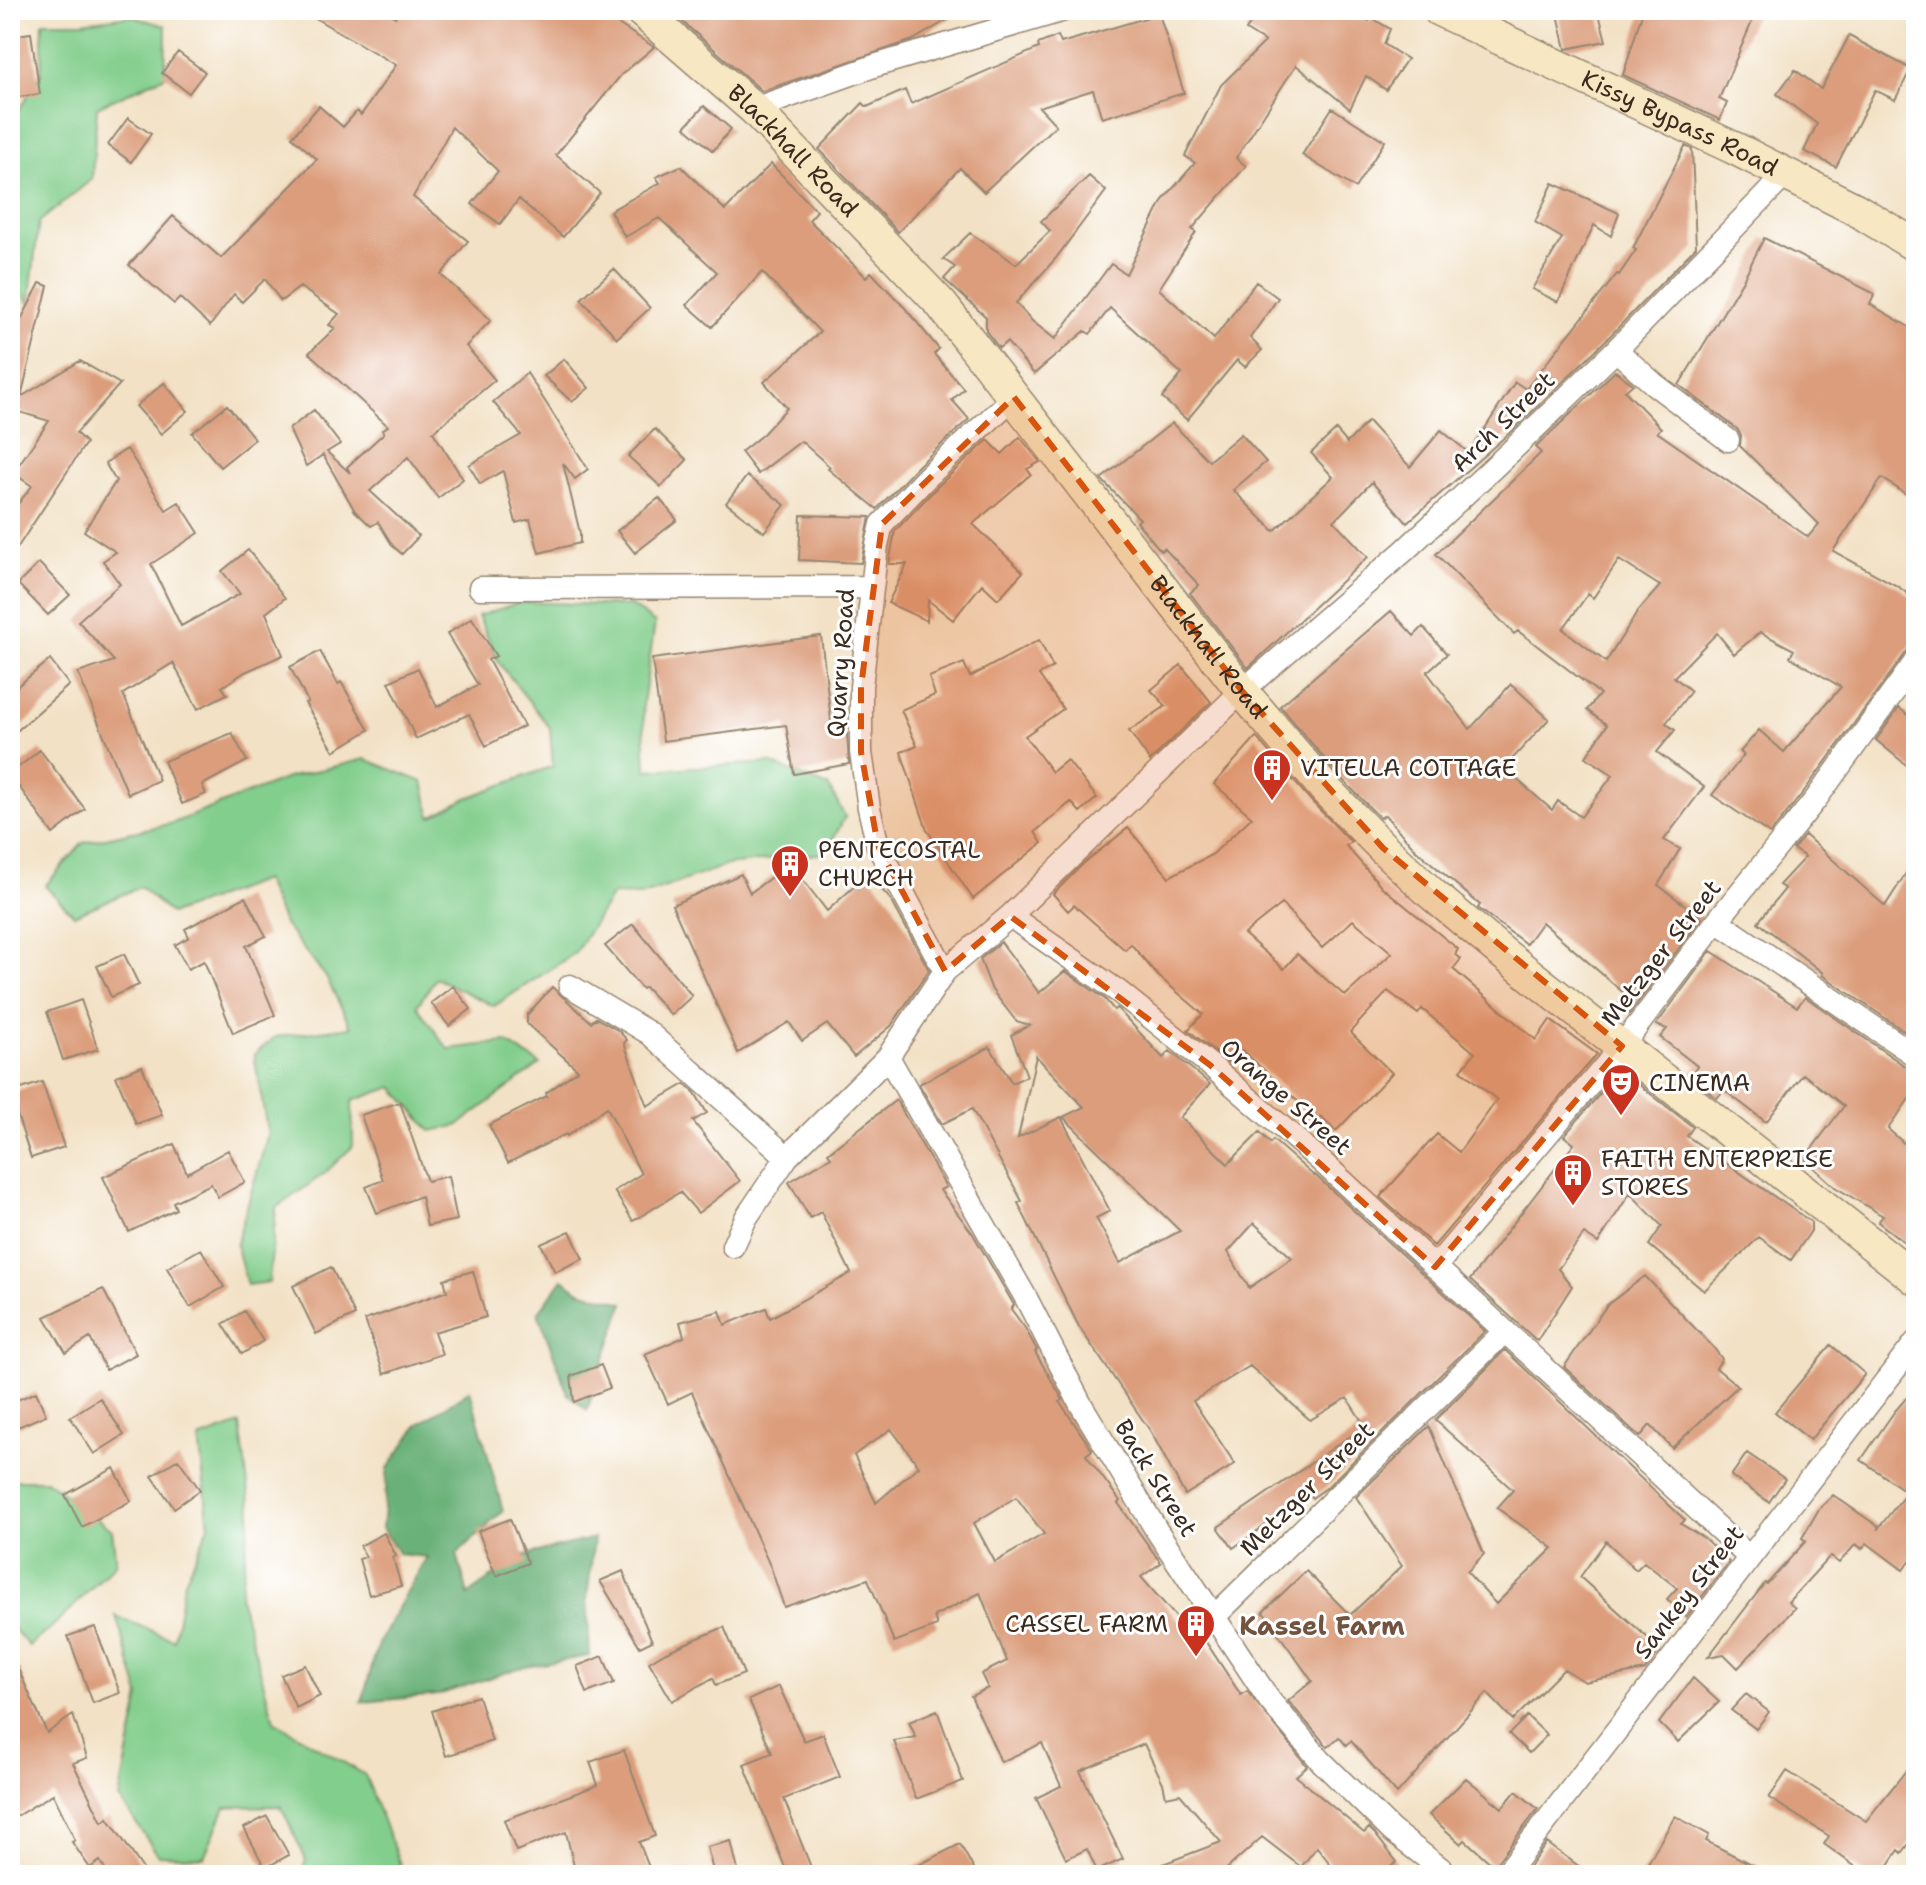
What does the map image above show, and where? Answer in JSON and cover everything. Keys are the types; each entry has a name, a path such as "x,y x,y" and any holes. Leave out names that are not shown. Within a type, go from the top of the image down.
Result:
{"street":[{"name":"Blackhall Road","path":"640,10 754,109 941,304 1242,691 1326,790 1432,894 1916,1279"},
{"path":"754,109 874,66 1064,10"},
{"name":"Kissy Bypass Road","path":"1439,10 1734,148 1855,209 1916,246"},
{"name":"Arch Street","path":"1242,691 1404,551 1616,350 1785,175"},
{"path":"1616,350 1654,384 1728,440"},
{"name":"Quarry Road","path":"945,971 878,846 869,808 861,752 861,687 877,545 882,524 927,477 1014,397"},
{"path":"480,588 872,587"},
{"name":"Metzger Street","path":"1435,1267 1622,1046 1717,921 1816,799 1916,661"},
{"path":"733,1246 746,1218 787,1157 888,1057 945,971 1010,916 1242,691"},
{"name":"Orange Street","path":"1010,916 1119,992 1210,1065 1321,1161 1749,1557"},
{"path":"1717,921 1916,1056"},
{"path":"570,986 649,1033 787,1157"},
{"name":"Back Street","path":"888,1057 1026,1298 1080,1403 1157,1531 1270,1701 1321,1761 1392,1831 1449,1875"},
{"name":"Metzger Street","path":"1214,1617 1505,1331"},
{"name":"Sankey Street","path":"1505,1875 1916,1342"}],"highlighted area":[{"path":"1014,397 1242,691 1383,848 1622,1046 1435,1267 1210,1065 1010,916 945,971 878,846 861,752 861,687 882,524"}],"green space":[{"path":"130,16 166,26 165,76 97,107 92,179 39,222 29,303 10,280 10,125 41,74 43,22 82,22"},
{"path":"521,602 631,606 655,623 643,704 646,770 770,763 829,787 845,817 825,853 727,865 641,896 612,895 575,953 494,1006 436,978 417,1006 448,1049 506,1042 540,1064 457,1126 431,1131 393,1087 352,1101 353,1146 325,1173 276,1208 269,1282 247,1285 236,1245 268,1134 254,1055 275,1037 351,1027 326,977 284,925 264,880 171,914 140,887 74,915 45,886 83,843 173,823 287,778 365,759 423,782 431,817 467,798 553,766 550,728 499,663 478,616"},
{"path":"563,1279 580,1291 624,1303 587,1410 568,1394 538,1313"},
{"path":"470,1390 503,1511 457,1554 468,1595 518,1557 594,1538 587,1601 590,1656 519,1668 438,1695 362,1702 378,1644 427,1557 399,1554 382,1528 388,1468 418,1425"},
{"path":"240,1424 251,1510 240,1597 274,1721 365,1775 400,1864 397,1875 300,1875 306,1860 281,1806 225,1807 204,1857 158,1855 119,1798 140,1695 116,1616 174,1640 184,1583 209,1526 199,1439"},
{"path":"10,1480 46,1480 112,1530 116,1563 62,1618 29,1646 10,1625"}],"building":[{"path":"301,10 383,10 395,17 401,10 596,10 654,47 621,75 556,155 600,193 563,237 519,199 500,224 472,204 498,171 452,127 413,197 468,241 441,275 491,320 466,346 495,380 433,432 463,479 438,498 408,457 370,491 419,536 402,554 378,522 371,526 355,511 323,455 306,466 289,429 314,410 340,444 327,452 350,473 347,467 388,426 309,353 335,328 329,325 339,314 300,287 281,301 265,279 242,302 234,294 210,326 180,298 174,304 129,265 173,216 221,258 317,159 292,137 319,106 343,127 357,111 361,115 396,65"},
{"path":"669,10 964,10 913,40 762,91"},
{"path":"1260,10 1339,10 1369,21 1372,18 1390,29 1384,44 1407,59 1386,90 1366,76 1350,109 1296,65 1236,158 1246,166 1192,229 1196,232 1159,289 1214,339 1256,282 1278,298 1250,338 1262,350 1245,367 1237,360 1187,420 1162,398 1182,374 1110,308 1090,334 1085,331 1034,374 1007,342 999,348 986,331 986,317 944,279 955,267 943,259 970,233 1016,264 1050,231 1041,221 1089,176 1106,191 1056,258 1016,303 1055,339 1111,264 1126,274 1163,200 1195,163 1185,156 1221,85 1265,42 1246,30"},
{"path":"1557,10 1598,10 1606,41 1566,49"},
{"path":"1643,10 1757,10 1719,99 1727,103 1720,120 1623,75"},
{"path":"1159,14 1184,93 1102,118 1093,90 1039,107 1056,125 984,192 960,168 898,232 819,149 863,103 867,107 905,90 911,104 1039,48 1038,44 1058,36 1061,43"},
{"path":"31,33 40,94 10,98 10,36"},
{"path":"1849,36 1911,69 1895,100 1875,90 1836,167 1804,151 1817,124 1777,94 1795,70 1821,89"},
{"path":"178,52 205,72 189,93 162,73"},
{"path":"704,106 731,129 713,151 685,127"},
{"path":"1332,108 1385,141 1355,188 1302,155"},
{"path":"128,118 151,134 131,162 108,145"},
{"path":"1685,146 1692,149 1696,247 1514,429 1407,523 1372,482 1334,521 1368,557 1248,668 1190,593 1199,585 1164,548 1161,551 1137,522 1140,519 1101,479 1172,423 1209,461 1241,434 1266,462 1233,490 1274,531 1333,477 1311,453 1336,430 1347,443 1368,421 1410,467 1441,430 1469,453 1515,382 1526,389 1619,275 1636,250 1633,248"},
{"path":"771,164 817,211 809,220 866,277 871,272 905,308 939,349 934,354 964,389 952,400 969,419 877,509 828,469 830,467 801,441 758,474 741,452 787,408 764,382 820,332 762,272 712,327 687,305 717,272 659,218 625,237 610,211 660,183 656,177 681,166 725,210"},
{"path":"1553,183 1619,213 1611,236 1594,225 1558,302 1532,289 1562,238 1535,222"},
{"path":"1764,238 1875,294 1870,304 1916,331 1916,501 1882,478 1833,551 1899,587 1916,601 1916,639 1770,834 1712,795 1744,755 1740,752 1759,730 1784,752 1841,687 1790,657 1794,650 1760,632 1734,654 1717,633 1674,677 1691,691 1666,723 1675,730 1657,752 1704,787 1664,840 1680,849 1658,885 1702,918 1629,1014 1615,1009 1626,995 1542,922 1526,944 1478,908 1480,905 1416,850 1385,815 1380,818 1340,777 1280,706 1391,611 1414,636 1423,627 1447,654 1427,672 1470,729 1511,684 1549,719 1504,768 1552,810 1558,801 1581,817 1613,775 1586,757 1607,725 1587,710 1600,694 1518,631 1514,634 1436,554 1541,453 1536,447 1615,371 1633,384 1625,391 1661,428 1657,432 1808,537 1819,524 1740,446 1741,435 1737,429 1679,385 1743,280","holes":["1619,560 1660,586 1638,611 1606,662 1563,629 1588,594 1593,598"]},
{"path":"614,269 650,308 617,338 581,299"},
{"path":"40,283 48,286 21,397 80,361 120,384 76,433 86,443 10,559 10,514 32,486 13,473 49,421 10,409 10,341"},
{"path":"564,359 589,388 572,402 544,376"},
{"path":"527,373 588,469 575,479 563,463 580,543 539,553 530,519 516,523 503,471 480,484 469,465 521,435 493,402"},
{"path":"164,383 188,411 161,434 136,406"},
{"path":"227,405 255,439 220,467 192,433"},
{"path":"655,429 687,460 661,487 628,456"},
{"path":"1020,437 1040,462 1027,469 1031,474 973,524 1023,572 998,599 982,584 953,620 928,600 927,621 888,603 907,564 889,564 895,531 988,440 1002,454"},
{"path":"127,449 166,510 179,502 199,533 151,564 181,626 240,594 222,571 248,550 285,598 266,613 283,655 245,672 222,687 227,694 198,709 173,663 123,694 159,780 128,794 78,673 114,661 78,621 120,584 103,561 116,552 84,531 116,481 105,463"},
{"path":"747,476 785,505 764,532 726,503"},
{"path":"659,498 677,520 635,553 617,531"},
{"path":"801,515 870,517 861,563 799,560"},
{"path":"39,563 70,595 48,615 18,584"},
{"path":"472,618 496,656 488,660 524,726 486,746 469,714 416,739 389,682 418,668 437,707 478,685 447,634"},
{"path":"821,636 833,737 847,734 849,764 794,774 786,725 663,741 652,659"},
{"path":"1039,640 1053,667 1039,675 1063,709 1025,736 1052,772 1067,760 1097,798 1080,812 1071,802 1035,832 1042,843 973,899 927,830 901,752 917,746 901,710 935,695 929,677 964,663 970,677"},
{"path":"320,651 369,730 334,751 305,703 308,702 290,667"},
{"path":"50,660 69,685 10,737 10,692"},
{"path":"1181,665 1211,702 1150,761 1129,731 1166,706 1151,690"},
{"path":"1899,708 1916,721 1916,773 1876,740"},
{"path":"232,733 247,761 202,785 206,794 182,804 164,761"},
{"path":"1256,737 1351,842 1346,846 1382,887 1458,949 1455,955 1461,959 1453,969 1536,1040 1550,1020 1597,1054 1434,1246 1380,1197 1437,1134 1459,1152 1497,1100 1461,1070 1475,1053 1422,1009 1418,1014 1388,991 1350,1032 1392,1073 1336,1131 1321,1117 1318,1120 1242,1050 1229,1063 1188,1030 1203,1014 1157,975 1131,944 1125,950 1074,905 1068,911 1053,894 1083,864 1128,828 1169,877 1213,854 1252,817 1214,784","holes":["1282,904 1322,948 1353,920 1392,953 1345,996 1297,954 1284,969 1244,934"]},
{"path":"40,750 85,809 53,834 10,774"},
{"path":"1805,835 1885,906 1916,858 1916,1039 1822,975 1758,922 1785,889 1779,885 1805,857 1793,849"},
{"path":"790,863 827,911 868,874 891,900 929,970 891,1026 854,1057 827,1024 802,1041 789,1022 738,1053 672,905 741,874 750,893"},
{"path":"245,897 266,936 246,946 275,1015 233,1033 204,961 188,969 175,945 189,937 185,929"},
{"path":"633,924 692,996 671,1015 645,987 642,989 605,946"},
{"path":"1001,942 1039,993 1065,971 1105,999 1163,1058 1170,1051 1210,1084 1180,1117 1228,1164 1260,1132 1270,1143 1273,1140 1485,1331 1326,1488 1312,1498 1310,1495 1233,1548 1218,1527 1365,1426 1347,1398 1310,1420 1250,1366 1193,1401 1235,1464 1185,1495 1151,1432 1079,1327 1018,1203 1022,1201 972,1109 942,1124 919,1084 990,1047 1012,1083 1027,1076 1011,1035 1030,1025 1016,1021 992,990 980,959","holes":["1036,1056 1084,1107 1063,1117 1180,1231 1120,1263 1096,1218 1110,1211 1061,1117 1018,1138","1254,1223 1292,1258 1249,1288 1228,1252"]},
{"path":"1711,951 1797,1007 1805,997 1908,1068 1916,1070 1916,1089 1888,1129 1916,1154 1916,1251 1878,1222 1883,1216 1835,1187 1804,1159 1844,1106 1803,1074 1766,1122 1724,1090 1717,1098 1689,1076 1697,1066 1660,1037 1667,1029 1656,1025"},
{"path":"124,954 139,985 111,997 97,966"},
{"path":"453,986 471,1009 449,1026 431,1003"},
{"path":"552,987 591,1022 596,1018 619,1031 627,1040 624,1043 647,1106 685,1084 695,1093 707,1113 693,1121 740,1181 698,1213 680,1192 633,1221 614,1191 641,1174 607,1107 567,1136 508,1163 489,1125 547,1096 546,1093 578,1070 527,1024 527,1015"},
{"path":"81,1000 98,1049 63,1060 47,1012"},
{"path":"142,1066 162,1115 136,1124 116,1076"},
{"path":"1620,1070 1693,1127 1687,1136 1811,1222 1811,1231 1791,1260 1759,1237 1704,1291 1649,1245 1662,1226 1630,1193 1598,1243 1584,1234 1558,1269 1572,1286 1537,1341 1470,1280 1574,1144 1564,1136"},
{"path":"42,1082 64,1147 31,1158 10,1093"},
{"path":"896,1100 946,1187 940,1190 973,1234 1014,1305 1011,1309 1037,1350 1035,1352 1063,1400 1060,1402 1092,1450 1086,1455 1161,1563 1141,1577 1189,1632 1196,1627 1241,1695 1247,1691 1307,1766 1296,1776 1364,1833 1369,1828 1397,1862 1380,1875 1339,1875 1317,1847 1301,1867 1262,1837 1220,1875 1140,1875 1221,1842 1180,1794 1166,1797 1163,1783 1144,1744 1080,1771 1123,1859 1097,1871 1087,1849 1066,1859 1036,1798 1061,1786 1042,1743 1001,1762 971,1696 988,1688 981,1674 1007,1661 980,1593 934,1616 937,1626 894,1642 868,1579 784,1607 771,1568 692,1392 668,1404 645,1354 684,1337 680,1322 720,1311 725,1325 766,1308 770,1318 851,1273 821,1212 810,1218 789,1182 831,1157 828,1153","holes":["891,1429 919,1466 876,1503 854,1455","1016,1497 1044,1534 995,1562 974,1523"]},
{"path":"400,1102 427,1181 448,1176 457,1220 427,1226 421,1196 377,1213 366,1187 383,1180 361,1115"},
{"path":"174,1144 187,1173 228,1150 245,1182 218,1197 211,1184 173,1202 176,1209 129,1232 103,1177"},
{"path":"570,1231 583,1259 555,1272 541,1244"},
{"path":"201,1249 224,1287 190,1307 167,1268"},
{"path":"331,1267 355,1315 316,1334 293,1286"},
{"path":"473,1271 486,1317 434,1332 442,1354 384,1374 365,1320 447,1291 444,1279"},
{"path":"1645,1276 1713,1347 1722,1359 1716,1368 1738,1386 1672,1448 1650,1425 1640,1437 1564,1367 1607,1305"},
{"path":"103,1289 136,1354 106,1370 90,1338 66,1353 45,1317"},
{"path":"244,1311 263,1341 242,1354 223,1324"},
{"path":"1831,1345 1865,1374 1810,1440 1775,1412"},
{"path":"1505,1350 1685,1520 1681,1524 1704,1538 1729,1562 1686,1617 1667,1599 1677,1588 1644,1562 1636,1570 1606,1541 1580,1577 1660,1649 1645,1670 1585,1682 1564,1669 1513,1720 1487,1693 1397,1794 1351,1741 1346,1745 1339,1737 1328,1747 1288,1701 1312,1681 1263,1612 1306,1571 1350,1615 1402,1566 1356,1497 1429,1426 1484,1554 1467,1572 1496,1604 1553,1548 1497,1508 1513,1490 1435,1420"},
{"path":"601,1365 610,1388 574,1402 571,1376"},
{"path":"1916,1387 1916,1553 1903,1570 1867,1543 1862,1549 1856,1544 1839,1563 1830,1556 1788,1602 1795,1608 1738,1668 1724,1654 1708,1657 1765,1583 1806,1541 1802,1538 1819,1509 1833,1495 1879,1527 1877,1530 1907,1492 1861,1460 1894,1412"},
{"path":"36,1392 46,1415 18,1427 10,1403"},
{"path":"100,1398 124,1435 94,1454 70,1417"},
{"path":"1747,1453 1785,1479 1769,1502 1731,1476"},
{"path":"178,1459 200,1490 174,1508 152,1476"},
{"path":"114,1468 131,1501 82,1527 65,1495"},
{"path":"510,1519 528,1563 496,1576 478,1531"},
{"path":"384,1533 396,1556 393,1558 401,1586 369,1595 359,1559 366,1557 360,1546"},
{"path":"623,1571 652,1641 640,1647 600,1581"},
{"path":"95,1627 120,1693 93,1703 68,1636"},
{"path":"724,1627 744,1674 716,1685 713,1678 672,1701 649,1662"},
{"path":"10,1651 47,1733 73,1715 87,1758 73,1763 102,1822 108,1818 147,1875 108,1875 100,1861 90,1868 72,1842 75,1840 53,1794 10,1820"},
{"path":"603,1656 614,1683 587,1693 577,1666"},
{"path":"305,1665 320,1696 296,1708 281,1675"},
{"path":"1693,1678 1719,1702 1678,1742 1659,1723"},
{"path":"779,1686 804,1741 823,1734 840,1777 784,1799 814,1875 788,1875 744,1764 772,1753 749,1700"},
{"path":"1746,1694 1769,1712 1756,1729 1731,1710"},
{"path":"478,1696 492,1741 446,1756 432,1711"},
{"path":"937,1710 963,1781 916,1799 894,1741 916,1737 909,1722"},
{"path":"1527,1716 1547,1735 1529,1753 1509,1734"},
{"path":"624,1750 655,1836 639,1842 652,1875 576,1875 566,1832 516,1851 504,1820 598,1785 590,1762"},
{"path":"1916,1758 1916,1835 1902,1853 1899,1850 1882,1875 1867,1875 1824,1844 1829,1836 1769,1798 1787,1771 1866,1821"},
{"path":"1466,1778 1502,1808 1516,1791 1538,1809 1494,1866 1465,1840 1461,1844 1429,1815"},
{"path":"267,1816 289,1855 265,1868 244,1828"},
{"path":"1675,1816 1709,1835 1706,1841 1772,1875 1641,1875"},
{"path":"731,1841 739,1875 714,1875 707,1847"},
{"path":"1547,1843 1591,1875 1523,1875"},
{"path":"960,1844 977,1875 899,1875"}],"place":[{"name":"VITELLA COTTAGE","path":"1272,802"},
{"name":"PENTECOSTAL CHURCH","path":"790,898"},
{"name":"CINEMA","path":"1621,1117"},
{"name":"FAITH ENTERPRISE STORES","path":"1573,1207"},
{"name":"CASSEL FARM","path":"1196,1658"}],"district":[{"name":"Kassel Farm","path":"1322,1625"}]}
